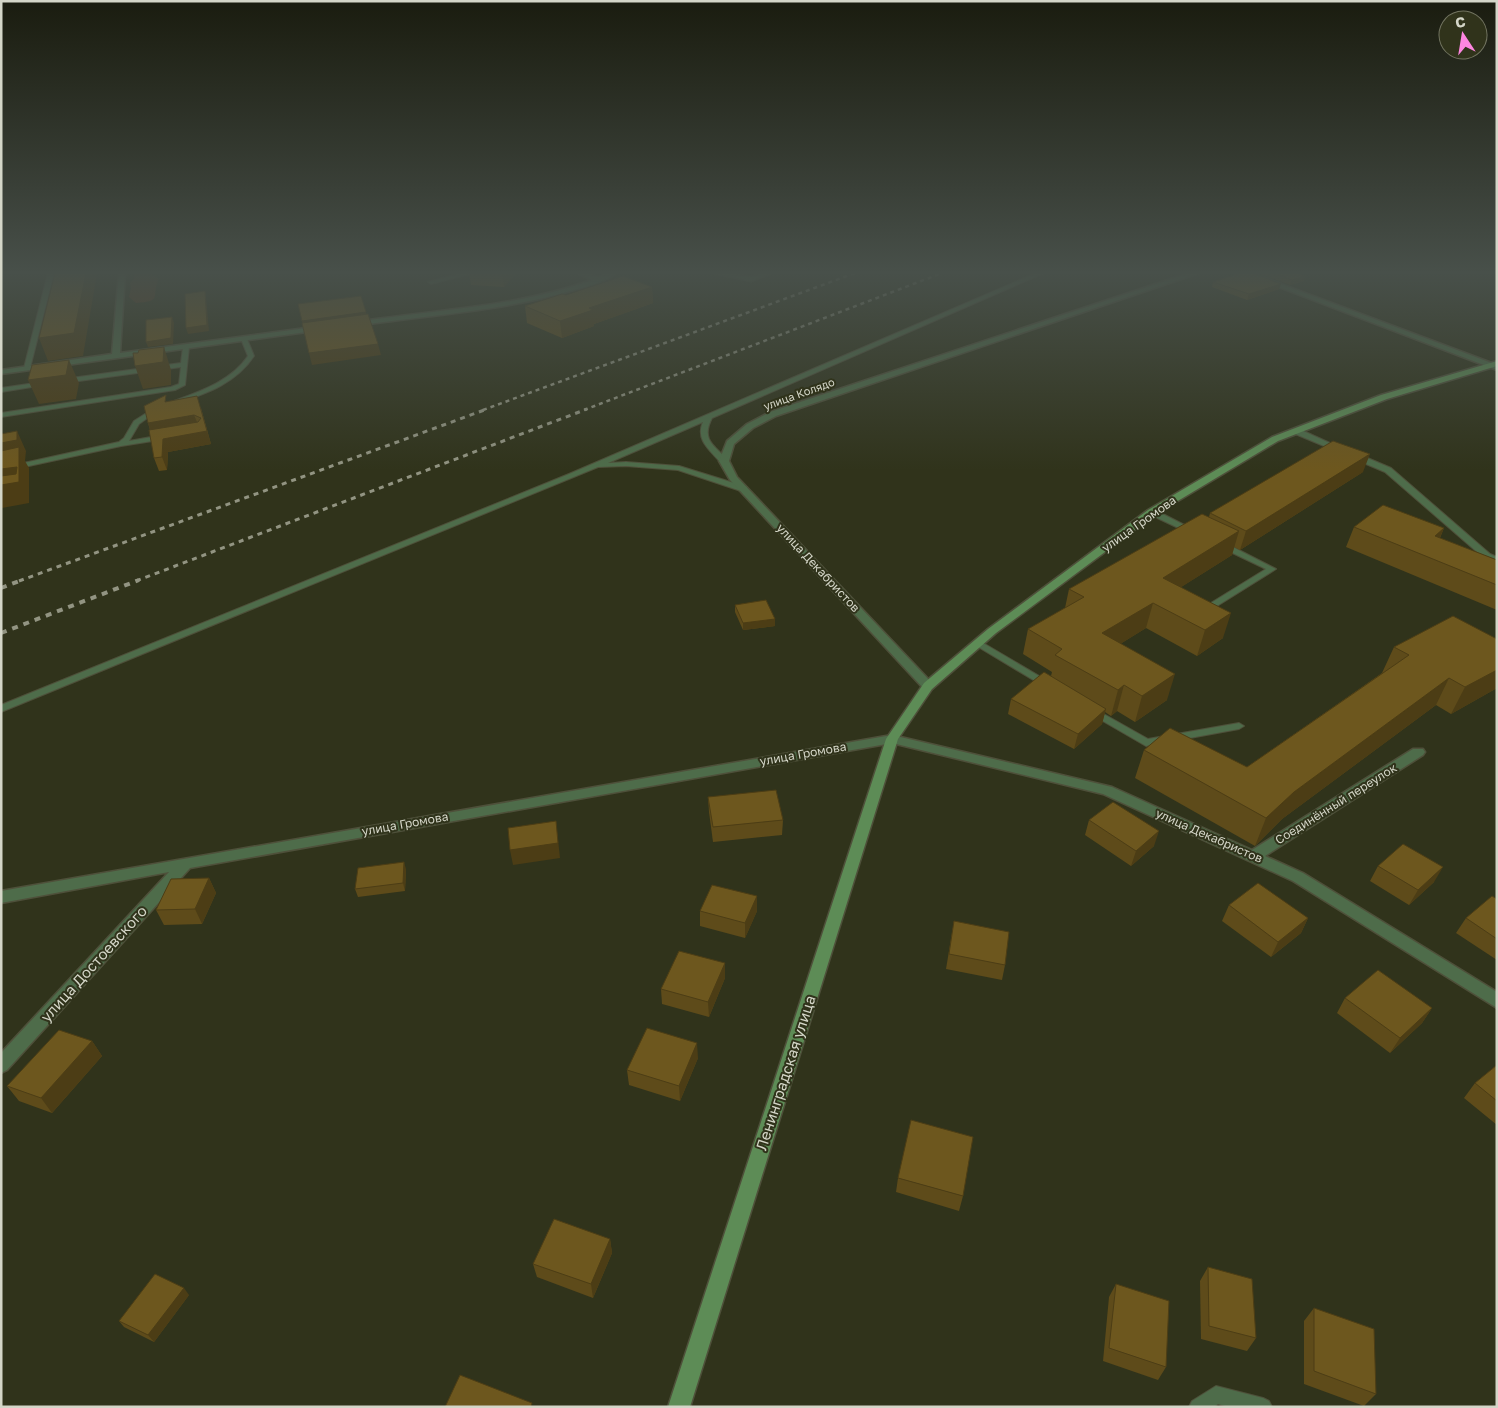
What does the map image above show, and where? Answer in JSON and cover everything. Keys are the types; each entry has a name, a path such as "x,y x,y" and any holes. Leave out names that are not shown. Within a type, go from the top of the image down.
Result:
{"street":[{"path":"116,357 117,339"},
{"path":"1,372 244,339"},
{"name":"улица Колядо","path":"724,461 730,444 750,426 773,414 999,339"},
{"path":"1421,339 1494,366"},
{"name":"улица Громова","path":"1,897 892,739 928,686 992,630 1152,512 1275,439 1384,397 1494,366"},
{"name":"улица Декабристов","path":"724,461 733,478 928,686"},
{"name":"улица Декабристов","path":"892,739 1107,790 1298,876 1497,1001"},
{"name":"Ленинградская улица","path":"680,1407 892,739"},
{"name":"Соединённый переулок","path":"1253,856 1418,752"},
{"name":"улица Достоевского","path":"1,1065 186,863"}],"lane":[{"path":"27,368 34,339"},
{"path":"121,444 129,438 133,426 141,418 236,375 246,365 251,356 244,339"},
{"path":"1,709 594,466 890,339"},
{"path":"1,415 173,389 182,385 186,347"},
{"path":"59,382 184,365"},
{"path":"1,390 49,383"},
{"path":"709,417 702,428 702,437 724,461"},
{"path":"1296,431 1388,470 1487,556 1497,560"},
{"path":"1,470 121,444 170,436"},
{"path":"594,466 626,464 679,468 744,489"},
{"path":"1152,512 1204,536"},
{"path":"1209,608 1272,568 1212,540"},
{"path":"978,643 1053,688"},
{"path":"1087,708 1146,743 1239,726"},
{"path":"1198,1407 1216,1395 1263,1407"}],"building":[{"path":"146,339 167,339 146,342"},
{"path":"306,339 376,339 378,344 309,353"},
{"path":"164,347 163,362 135,366 133,353 138,353 139,350"},
{"path":"69,360 66,375 28,380 32,365"},
{"path":"166,395 165,402 197,396 207,431 163,439 162,457 154,458 149,430 198,422 201,418 194,415 148,423 144,406"},
{"path":"17,431 17,440 1,443 1,434"},
{"path":"1333,441 1370,454 1246,531 1210,513"},
{"path":"19,447 19,482 1,485 1,476 16,474 17,467 1,469 1,451"},
{"path":"1383,505 1444,528 1435,536 1497,560 1497,585 1354,527"},
{"path":"1202,514 1239,531 1163,578 1231,613 1205,630 1153,603 1102,633 1175,674 1142,696 1124,685 1118,690 1055,655 1062,649 1028,629 1084,597 1069,589"},
{"path":"766,600 775,619 743,623 735,605"},
{"path":"1453,616 1497,639 1497,670 1465,687 1449,678 1294,792 1266,818 1144,750 1170,728 1247,767 1409,655 1394,647"},
{"path":"1044,672 1106,709 1078,734 1011,699"},
{"path":"776,790 783,820 713,827 708,797"},
{"path":"1113,802 1159,831 1136,851 1089,820"},
{"path":"556,821 558,843 510,850 508,828"},
{"path":"1403,844 1443,867 1418,890 1378,866"},
{"path":"404,862 403,883 355,889 358,868"},
{"path":"209,878 195,909 156,910 171,879"},
{"path":"1258,883 1308,918 1278,942 1229,905"},
{"path":"712,885 757,896 745,923 700,911"},
{"path":"1492,896 1497,899 1497,939 1466,918"},
{"path":"954,921 1009,932 1005,965 949,954"},
{"path":"679,951 725,963 708,1002 661,989"},
{"path":"1378,970 1432,1008 1400,1038 1345,998"},
{"path":"647,1028 697,1043 679,1086 627,1070"},
{"path":"59,1030 92,1041 41,1098 7,1086"},
{"path":"1497,1065 1497,1101 1475,1083"},
{"path":"911,1120 973,1137 963,1196 898,1178"},
{"path":"554,1219 610,1239 591,1284 533,1264"},
{"path":"1208,1267 1252,1279 1256,1338 1209,1326"},
{"path":"155,1274 184,1288 148,1335 119,1321"},
{"path":"1116,1284 1169,1301 1166,1367 1109,1348"},
{"path":"1314,1308 1374,1329 1376,1394 1314,1371"},
{"path":"460,1375 532,1403 531,1407 445,1407"}],"railway":[{"path":"483,410 677,339"},
{"path":"584,410 770,339"},
{"path":"19,581 487,409"},
{"path":"136,581 587,409"},
{"path":"1,588 22,580"},
{"path":"1,633 139,580"}]}
